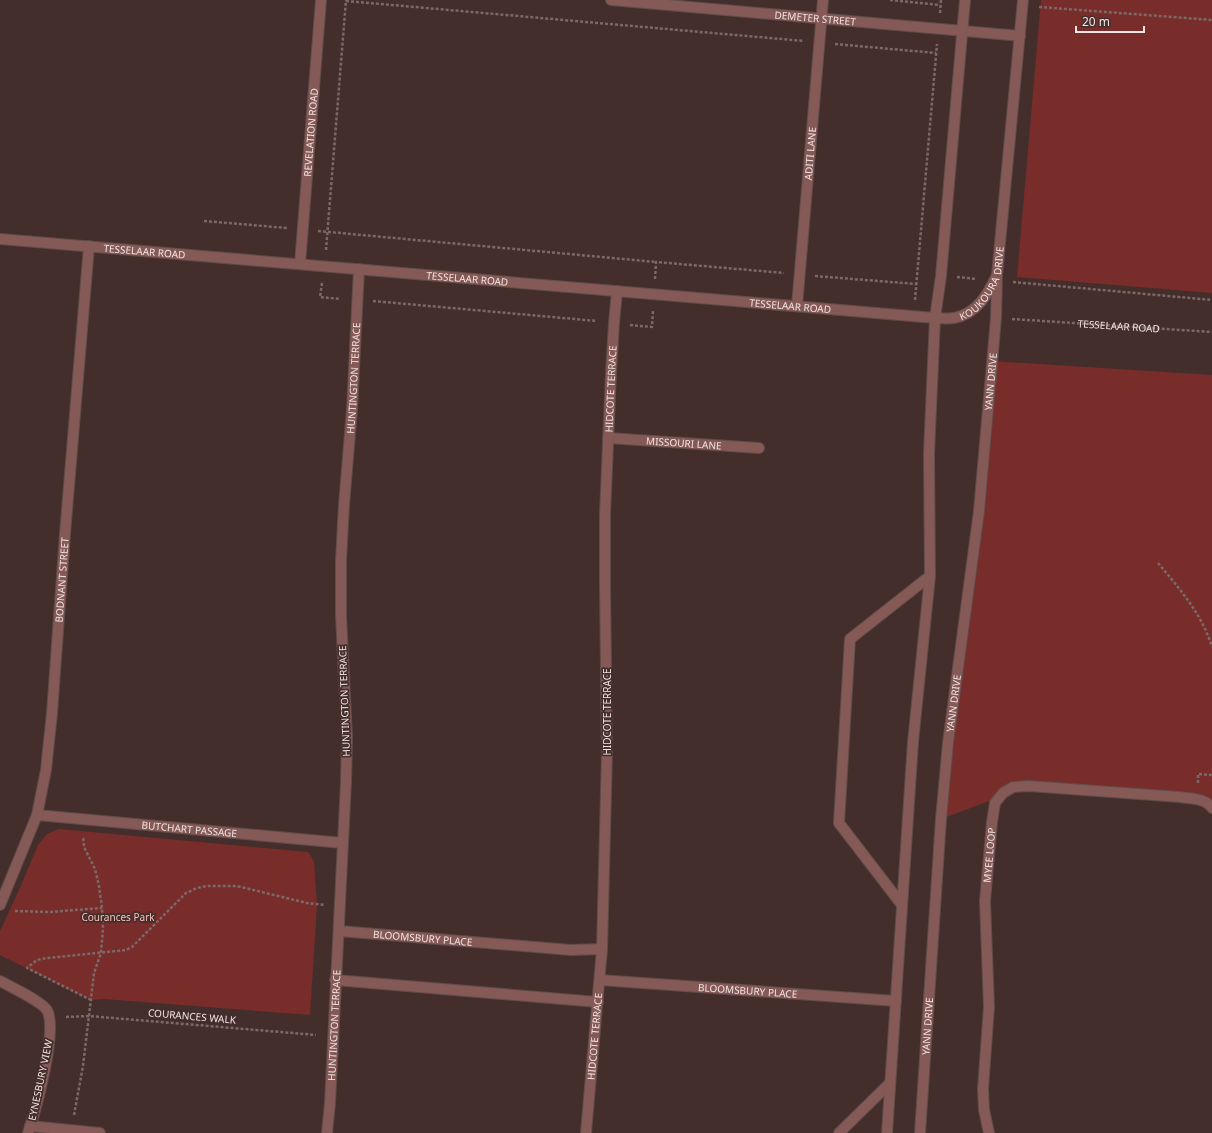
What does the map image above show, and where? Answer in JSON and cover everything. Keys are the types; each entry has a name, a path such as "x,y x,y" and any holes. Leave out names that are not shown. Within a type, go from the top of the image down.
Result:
{"street":[{"name":"REVELATION ROAD","path":"300,264 321,0"},
{"name":"DEMETER STREET","path":"611,0 1020,36"},
{"name":"ADITI LANE","path":"797,306 823,0"},
{"name":"KOUKOURA DRIVE","path":"965,0 935,318 953,318 968,314 986,296 996,279 1022,3"},
{"name":"TESSELAAR ROAD","path":"0,239 935,318"},
{"name":"BODNANT STREET","path":"0,905 37,815 46,770 52,713 65,534 90,246"},
{"name":"HUNTINGTON TERRACE","path":"327,1133 334,1037 335,980 339,931 346,782 347,738 341,616 341,560 352,409 359,269"},
{"name":"YANN DRIVE","path":"920,1133 941,819 946,766 980,510 996,318 996,279"},
{"name":"HIDCOTE TERRACE","path":"586,1133 602,949 607,752 605,515 614,323 618,291"},
{"path":"887,1133 913,742 930,576 929,453 935,318"},
{"name":"MISSOURI LANE","path":"608,438 759,448"},
{"path":"902,905 839,823 850,639 930,576"},
{"name":"MYEE LOOP","path":"989,1133 984,1110 983,1089 989,1007 985,901 995,803 1003,793 1012,787 1029,786 1180,797 1203,801 1209,804 1212,808"},
{"name":"BUTCHART PASSAGE","path":"37,815 342,843"},
{"name":"BLOOMSBURY PLACE","path":"339,931 571,950 602,949"},
{"path":"335,980 598,1002"},
{"name":"BLOOMSBURY PLACE","path":"600,980 896,1001"},
{"path":"0,981 41,1004 50,1018"},
{"name":"EYNESBURY VIEW","path":"29,1130 46,1058 50,1032 50,1018"},
{"path":"839,1133 890,1083"},
{"path":"29,1130 70,1130 100,1133"}],"path":[{"path":"890,0 940,4"},
{"path":"913,317 941,0"},
{"path":"656,262 652,327 320,297 327,232 346,1 936,53"},
{"path":"1022,3 1212,20"},
{"path":"204,221 916,284"},
{"path":"916,274 996,279 1025,284 1212,300"},
{"name":"TESSELAAR ROAD","path":"996,318 1212,332"},
{"path":"1158,562 1182,592 1199,618 1212,647"},
{"path":"70,1130 81,1079 94,973 101,953 103,929 102,908 95,869 84,847 83,819"},
{"path":"91,1000 27,968 37,960 47,958 126,950 132,947 186,893 197,888 207,886 237,886 307,903 340,907"},
{"path":"9,911 50,912 102,908"},
{"name":"COURANCES WALK","path":"50,1018 89,1016 334,1037"}],"green space":[{"path":"1041,0 1212,0 1212,293 1017,277"},
{"path":"992,361 1212,375 1212,808 1209,804 1029,786 941,819"},
{"name":"Courances Park","path":"59,829 308,852 314,861 317,905 310,1015 104,999 91,1000 0,955 0,931 38,845 47,834"}]}
